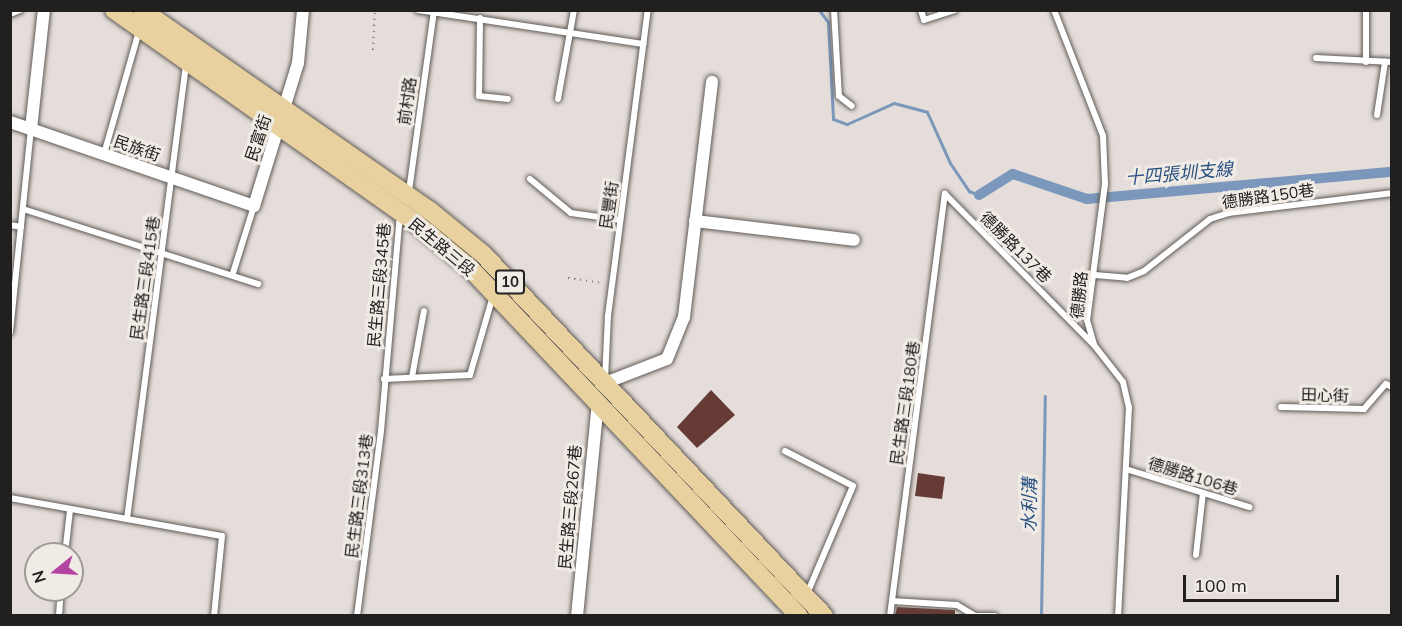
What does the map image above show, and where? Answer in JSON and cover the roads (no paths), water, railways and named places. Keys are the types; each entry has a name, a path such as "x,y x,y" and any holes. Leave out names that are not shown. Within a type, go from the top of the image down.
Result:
{"main road":[{"name":"民生路三段","path":"114,10 148,17 187,40 408,195 483,254 605,383 796,608"},
{"name":"民生路三段","path":"148,17 186,60 400,213 494,292 796,608 824,615"}],"street":[{"path":"31,129 44,10"},
{"name":"民富街","path":"254,206 285,110 303,10"},
{"path":"605,383 667,359 684,317 712,82"},
{"name":"民族街","path":"10,122 254,206"},
{"path":"696,221 854,240"},
{"name":"民生路三段267巷","path":"577,615 598,402"}],"lane":[{"path":"10,14 20,10"},
{"path":"418,10 572,30 643,44"},
{"path":"558,99 574,10"},
{"name":"民豐街","path":"598,402 605,383 612,284 648,10"},
{"path":"834,10 839,96 852,106"},
{"path":"921,10 924,20 954,10"},
{"path":"1055,11 1063,10"},
{"path":"1366,10 1366,62"},
{"name":"德勝路","path":"1055,11 1103,136 1101,210 1095,275 1087,320 1094,345 1123,382 1129,470 1118,615"},
{"name":"前村路","path":"408,195 434,12"},
{"path":"104,154 148,17"},
{"path":"480,18 479,96 508,99"},
{"name":"民生路三段415巷","path":"127,519 172,177 187,40"},
{"path":"1316,58 1388,62 1377,115"},
{"path":"10,332 31,129"},
{"path":"530,179 571,213 620,220"},
{"name":"德勝路150巷","path":"1095,275 1128,278 1144,271 1210,219 1229,213 1392,193"},
{"name":"德勝路137巷","path":"945,194 1094,345"},
{"name":"民生路三段180巷","path":"890,615 945,194"},
{"name":"民生路三段345巷","path":"384,379 400,213 408,195"},
{"name":"民富街","path":"233,273 254,206"},
{"path":"23,209 161,257 233,273 258,284"},
{"path":"10,225 21,227"},
{"path":"384,379 470,375 494,292"},
{"path":"412,377 424,311"},
{"name":"民生路三段313巷","path":"357,615 384,379"},
{"name":"田心街","path":"1281,407 1364,409 1386,384 1392,387"},
{"path":"785,451 853,486 796,608"},
{"name":"德勝路106巷","path":"1129,470 1249,507"},
{"path":"1196,555 1203,493"},
{"path":"10,498 222,536 214,615"},
{"path":"66,542 70,510"},
{"path":"892,601 957,605 975,615 995,615"}],"waterway":[{"path":"819,10 828,22 833,119 847,124 894,103 927,112 950,163 969,191 979,195"},
{"name":"十四張圳支線","path":"979,195 1013,174 1087,199 1392,172"},
{"name":"水利溝","path":"1041,616 1045,396"}]}
